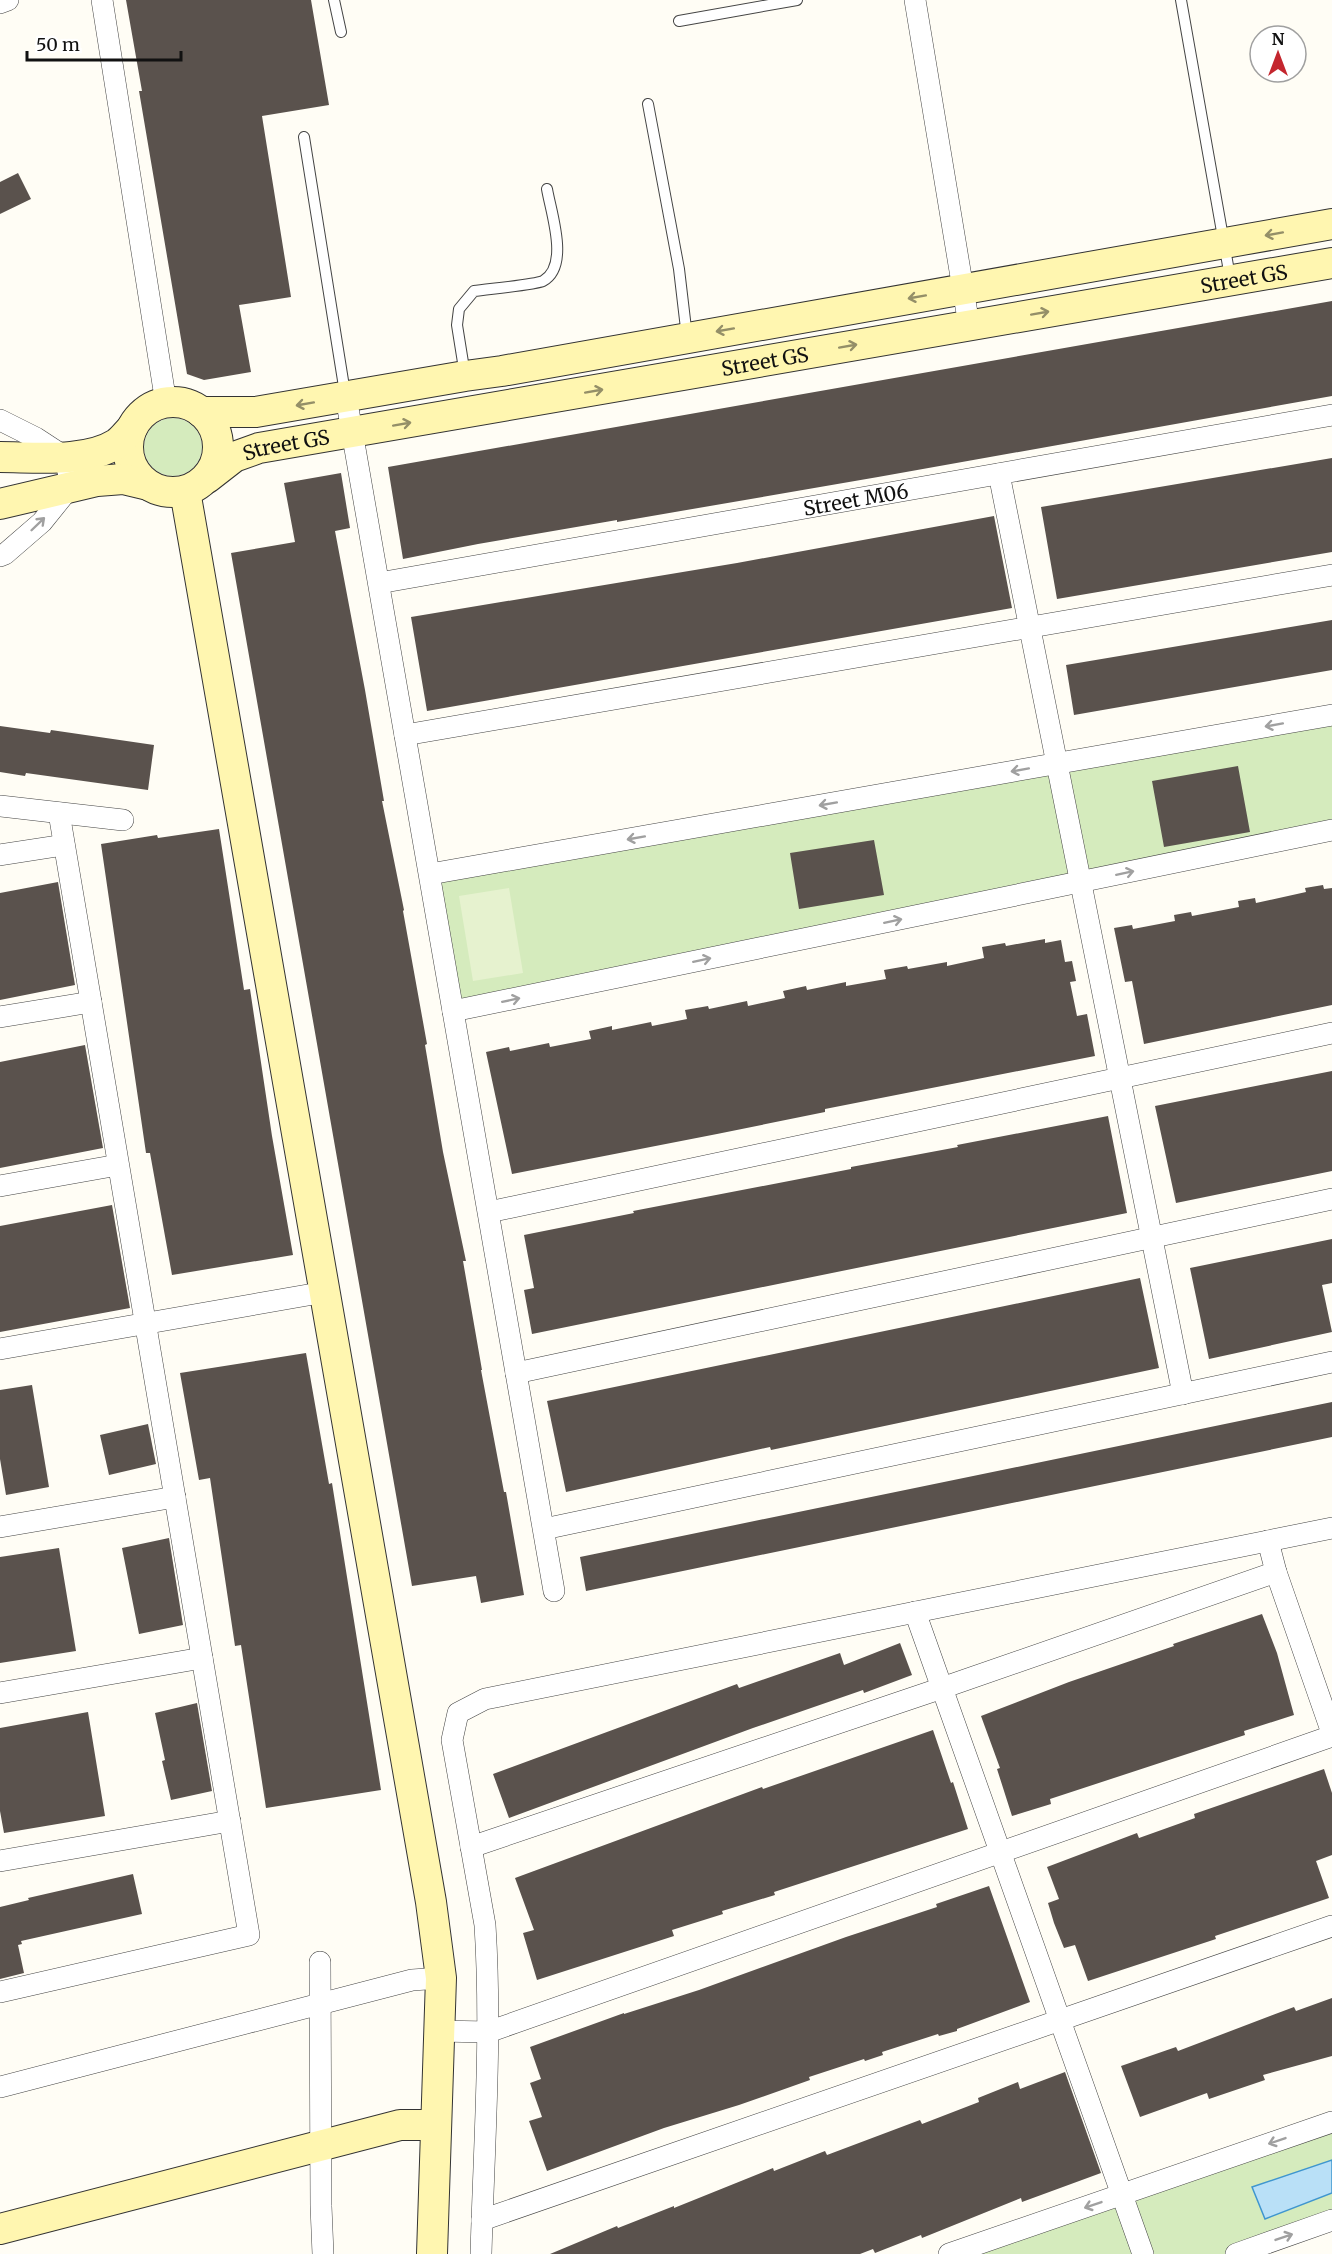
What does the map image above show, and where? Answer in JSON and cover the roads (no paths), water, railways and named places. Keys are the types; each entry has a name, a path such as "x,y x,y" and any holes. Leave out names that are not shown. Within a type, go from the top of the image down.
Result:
{"street":[{"path":"0,3 8,0"},
{"path":"102,0 166,403"},
{"path":"915,0 969,326"},
{"name":"Street GS","path":"201,412 256,412 502,371 1332,224"},
{"name":"Street GS","path":"196,484 234,457 259,448 1332,263"},
{"path":"687,337 696,373"},
{"path":"502,371 507,406"},
{"path":"346,397 554,1591"},
{"path":"0,457 65,457 89,454 116,444 146,411 166,403 185,404 201,412 215,430 218,442 216,461 196,484 172,492 123,479 71,486 0,504"},
{"name":"Street M06","path":"379,583 1332,415"},
{"path":"0,420 36,438 65,457 71,486"},
{"path":"132,428 128,440 128,453 138,476 148,485"},
{"path":"999,474 1184,1394"},
{"path":"196,484 325,1292 431,1902 441,1978 432,2254"},
{"path":"0,556 42,522 71,486"},
{"path":"405,735 1332,575"},
{"path":"429,874 1332,715"},
{"path":"0,806 123,820"},
{"path":"0,1992 249,1935 58,813"},
{"path":"453,1011 1332,830"},
{"path":"0,855 64,845"},
{"path":"0,1017 91,1002"},
{"path":"489,1212 1332,1033"},
{"path":"0,1185 118,1165"},
{"path":"516,1373 1332,1199"},
{"path":"0,1349 325,1292"},
{"path":"544,1529 1332,1362"},
{"path":"0,1527 175,1497"},
{"path":"482,2254 488,2032 485,1925 452,1740 458,1713 485,1699 1332,1528"},
{"path":"438,2031 488,2032 1332,1735 1276,1572 1268,1541"},
{"path":"471,1847 1276,1572"},
{"path":"915,1612 1143,2254"},
{"path":"0,1693 202,1658"},
{"path":"0,1861 230,1821"},
{"path":"482,2220 1332,1926"},
{"path":"320,1962 323,2254"},
{"path":"0,2087 412,1980 441,1978"},
{"path":"949,2254 1332,2122"},
{"path":"0,2229 400,2125 435,2125"},
{"path":"1236,2254 1332,2220"}],"lane":[{"path":"334,0 341,32"},
{"path":"679,21 797,0"},
{"path":"1181,0 1231,280"},
{"path":"648,104 679,269 687,337"},
{"path":"304,137 346,397"},
{"path":"465,376 457,326 459,309 474,291 543,281 555,269 558,248 547,189"}],"water":[{"path":"1332,2160 1332,2193 1265,2219 1252,2187"}]}
